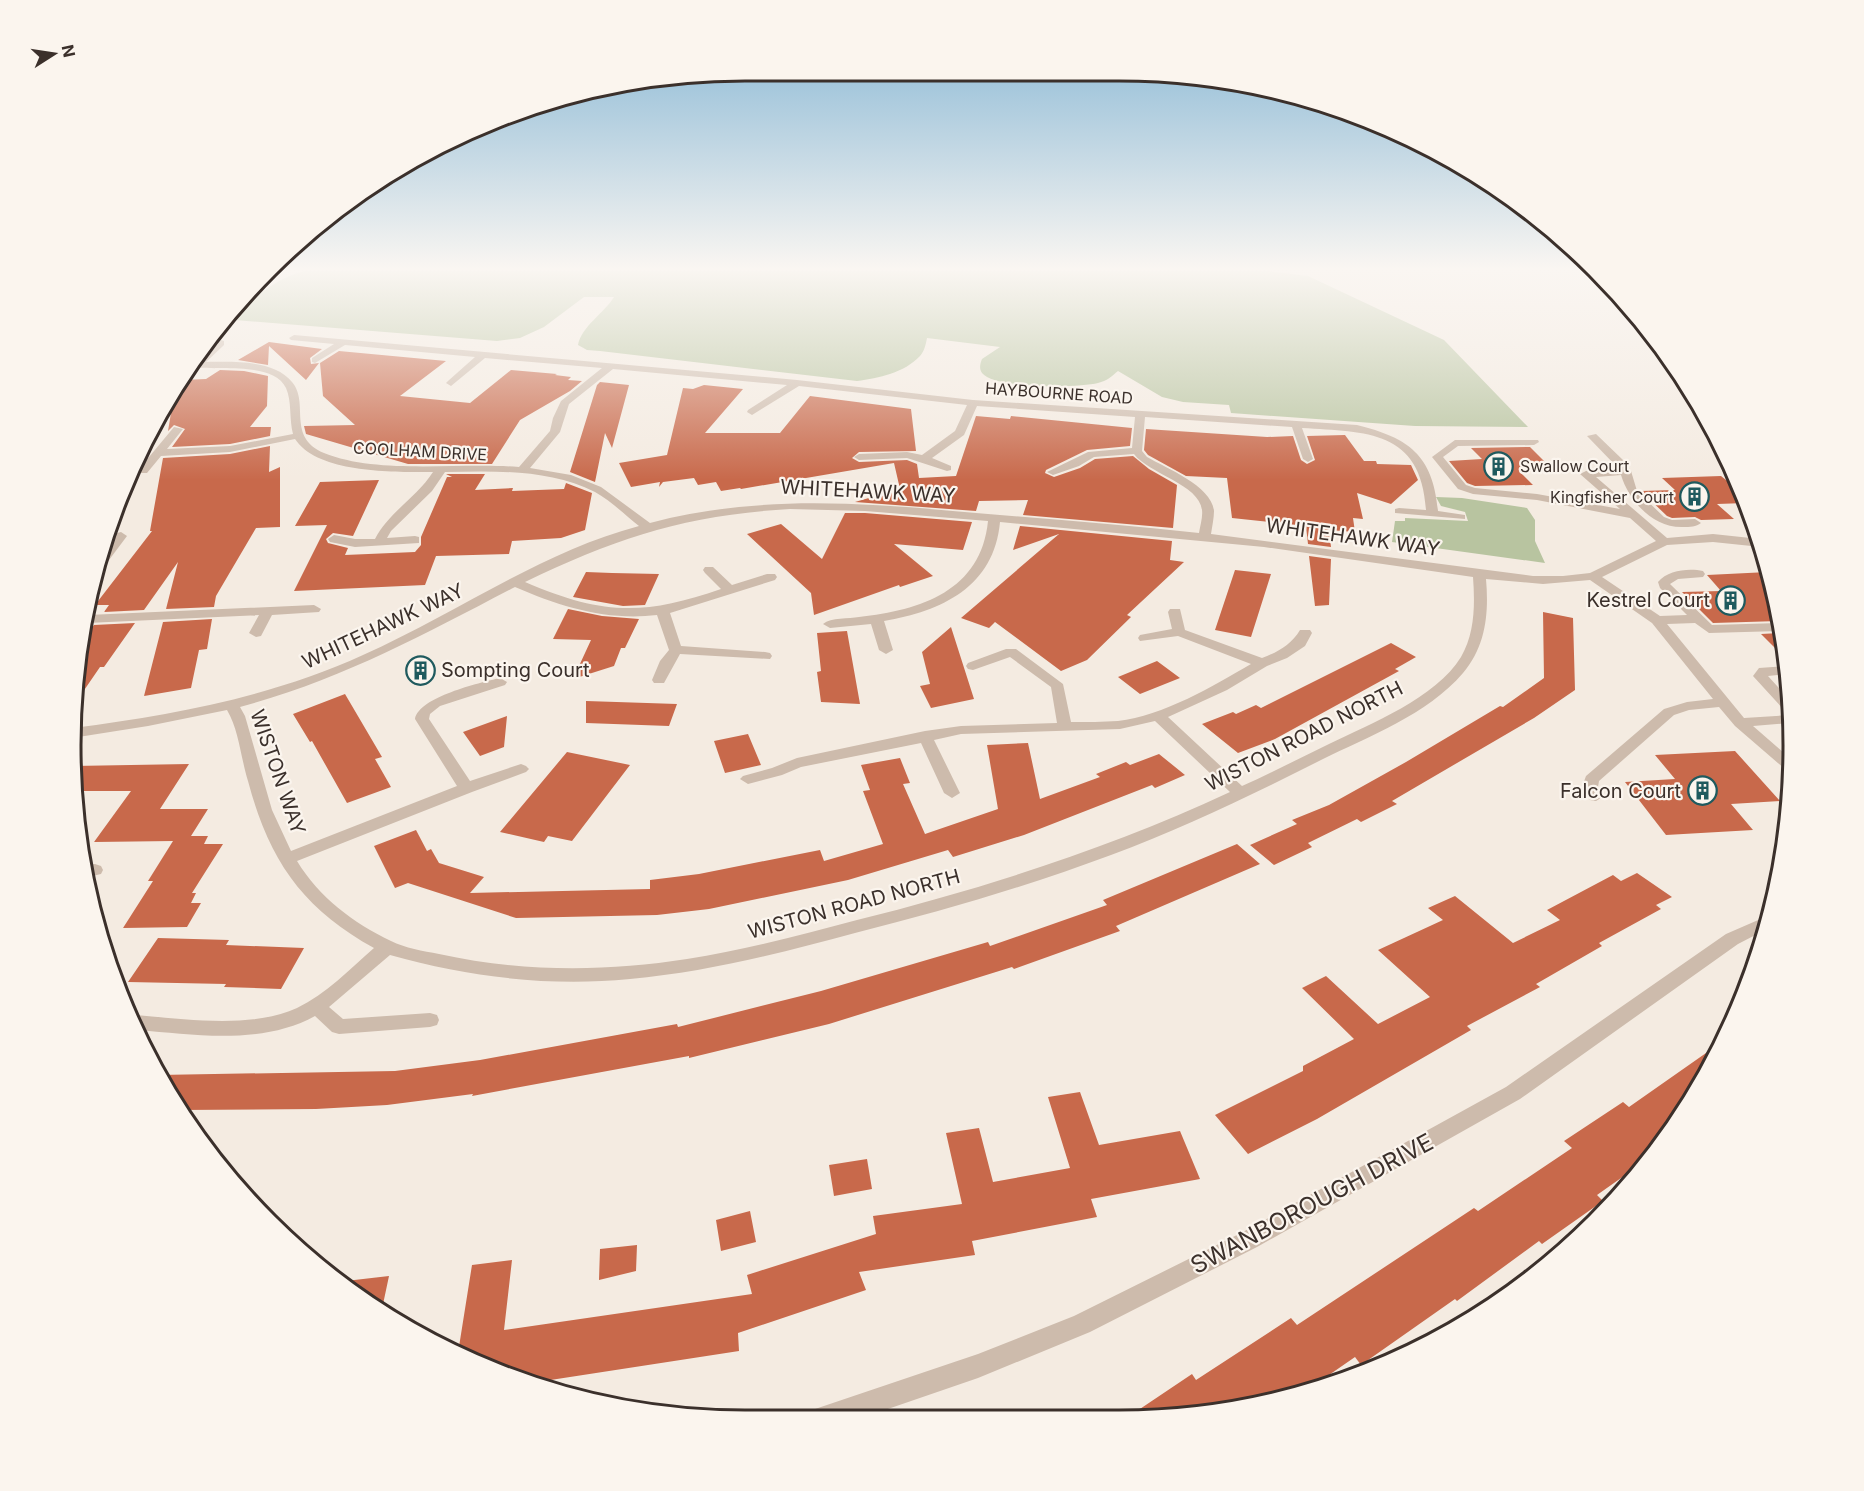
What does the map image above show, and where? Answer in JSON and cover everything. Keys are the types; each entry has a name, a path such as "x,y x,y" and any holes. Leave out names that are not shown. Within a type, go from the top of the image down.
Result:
{"street":[{"name":"HAYBOURNE ROAD","path":"326,341 797,383 973,403 1357,428 1386,436 1401,444 1424,468 1428,479 1432,514"},
{"path":"315,360 344,342"},
{"path":"209,353 221,343"},
{"path":"451,383 483,356"},
{"path":"160,453 230,449 297,436 292,390 284,380 265,371 240,366 201,365"},
{"path":"522,470 555,432 565,403 611,366"},
{"path":"752,412 797,383"},
{"path":"924,459 960,433 973,403"},
{"name":"HAYBOURNE ROAD","path":"1137,451 1140,415"},
{"path":"1296,424 1308,459"},
{"path":"143,471 178,429"},
{"name":"COOLHAM DRIVE","path":"297,436 318,454 348,464 387,468 522,470 575,481 598,489 648,527"},
{"path":"1592,436 1619,462 1625,471 1632,492 1660,519 1670,524 1695,523"},
{"path":"1534,442 1455,443 1437,457 1462,487 1473,491 1537,497 1632,515"},
{"path":"1053,472 1092,454 1137,451 1151,465 1203,496 1208,510 1204,538"},
{"path":"859,457 907,455 947,468"},
{"path":"379,542 386,529 428,489 441,469"},
{"path":"1625,471 1586,474 1665,542"},
{"name":"WHITEHAWK WAY","path":"81,732 162,720 232,706 299,685 363,660 589,549 648,527 697,516 786,506 850,506 1204,538 1538,580 1592,576"},
{"path":"1399,511 1461,517"},
{"path":"830,624 877,621 936,602 965,584 987,555 992,540 994,518"},
{"path":"112,547 121,536"},
{"path":"334,539 355,543 415,540"},
{"path":"1592,576 1610,570 1638,552 1665,542 1710,539 1751,542"},
{"path":"709,570 729,589"},
{"name":"WISTON ROAD NORTH","path":"387,947 420,958 480,971 560,976 664,969 760,952 892,918 1033,877 1189,818 1389,719 1435,691 1458,671 1474,646 1480,629 1479,573"},
{"path":"1699,574 1677,575 1664,582 1664,585 1709,629 1772,627"},
{"path":"1592,576 1657,620 1740,723 1783,760"},
{"path":"516,583 565,603 597,610 628,613 662,610 771,577"},
{"path":"94,619 314,609"},
{"path":"662,610 676,650"},
{"path":"256,633 267,612"},
{"path":"1175,612 1179,632"},
{"path":"1657,620 1698,619"},
{"path":"877,621 886,650"},
{"path":"1145,638 1179,632 1262,663"},
{"path":"748,778 777,772 797,762 961,730 1120,726 1158,716 1222,687 1262,663 1282,655 1300,643 1305,633"},
{"path":"676,650 765,656"},
{"path":"659,680 667,661 676,650"},
{"path":"973,666 1011,652 1058,687 1065,727"},
{"path":"1778,670 1764,671 1760,676 1782,699"},
{"path":"466,788 422,719 423,713 430,705 500,682"},
{"path":"1596,796 1590,787 1591,779 1669,712 1686,706 1722,702"},
{"name":"WISTON WAY","path":"232,706 238,716 266,815 287,859 313,895 339,918 387,947"},
{"path":"1158,716 1240,793"},
{"path":"1740,723 1782,720"},
{"path":"926,736 952,793"},
{"path":"287,859 466,788 522,769"},
{"name":"SWANBOROUGH DRIVE","path":"875,1410 1082,1324 1249,1240 1513,1094 1732,939 1757,926"},
{"path":"142,1022 217,1026 256,1024 292,1018 316,1006 387,947"},
{"path":"316,1006 339,1027 430,1020"}],"green space":[{"path":"579,341 926,341 921,354 906,367 882,376 857,381 587,350 578,345"},
{"path":"948,341 1445,341 1528,427 1415,426 1231,413 1229,405 1183,402 1162,397 1118,371 1104,381 1088,385 1019,385 990,378 981,371 982,359 1000,347"},
{"path":"1436,497 1462,498 1527,508 1535,520 1535,541 1545,563 1392,542 1395,521 1405,521 1405,518 1468,521 1465,512 1441,506"}],"building":[{"path":"269,342 322,349 310,358 311,364 319,363 306,380 269,346 268,365 238,360"},
{"path":"339,351 446,361 400,396 470,403 511,370 557,374 555,375 571,377 568,380 582,381 570,391 520,420 492,464 408,464 306,434 304,426 355,425 323,396 320,363"},
{"path":"220,370 244,371 268,376 267,406 250,427 271,427 270,436 230,444 172,447 185,429 174,425 168,431 171,411 191,380 206,379"},
{"path":"600,382 629,385 612,448 605,433 595,482 570,472 597,385"},
{"path":"704,385 743,389 705,433 780,433 810,396 911,409 916,451 859,452 852,458 859,462 907,460 917,464 919,478 956,476 976,416 1010,419 1011,416 1132,428 1130,446 1087,450 1046,470 1045,473 1054,477 1080,468 1095,459 1133,456 1149,469 1177,485 1173,528 1023,515 1028,500 979,501 976,511 855,502 900,489 894,463 721,491 716,482 698,485 694,478 663,482 659,487 660,482 631,487 619,463 667,455 683,388 693,389"},
{"path":"1146,429 1267,437 1293,436 1301,460 1307,464 1315,460 1307,436 1345,435 1364,461 1376,461 1377,464 1411,465 1418,480 1391,504 1357,493 1363,519 1353,518 1355,532 1329,530 1331,547 1308,544 1306,526 1232,518 1227,478 1186,476 1148,455 1144,450"},
{"path":"270,446 269,472 280,467 280,527 256,528 216,596 214,607 166,609 178,562 144,610 104,612 109,605 97,605 97,602 152,531 150,531 163,458 230,454"},
{"name":"Swallow Court","path":"1530,447 1553,470 1520,472 1533,485 1475,486 1467,483 1449,461 1482,459 1471,448"},
{"path":"446,474 485,474 475,490 564,489 566,483 592,493 585,530 561,538 512,541 509,554 436,556 425,585 294,591 327,525 295,526 320,482 379,480 353,536 333,533 326,539 328,543 348,548 345,555 415,552 421,545 421,537 447,477 452,477"},
{"name":"Kingfisher Court","path":"1721,476 1727,481 1737,503 1717,504 1734,519 1701,520 1695,517 1672,518 1667,516 1641,491 1675,490 1662,478"},
{"path":"845,513 972,522 963,550 894,544 933,576 900,587 899,585 814,615 811,593 747,534 781,524 822,559"},
{"path":"1020,526 1172,541 1170,560 1184,562 1127,615 1131,617 1087,660 1061,671 995,622 989,628 961,618 1059,534 1013,550"},
{"path":"1309,556 1331,559 1329,605 1315,606"},
{"path":"1235,570 1271,574 1251,637 1215,630"},
{"path":"586,572 659,574 645,605 623,606 573,597"},
{"name":"Kestrel Court","path":"1760,572 1771,621 1713,623 1682,592 1721,591 1707,575"},
{"path":"568,609 602,616 639,619 625,648 621,648 614,666 573,679 591,640 553,639"},
{"path":"1543,612 1573,618 1575,690 1534,718 1392,801 1397,804 1361,822 1357,819 1308,843 1312,847 1274,865 1250,845 1297,824 1292,820 1329,805 1500,706 1503,707 1544,678"},
{"path":"212,619 207,649 199,650 191,688 144,696 163,622"},
{"path":"135,623 104,667 100,667 83,691 87,659 94,625"},
{"path":"951,627 974,699 931,708 920,686 930,684 922,652"},
{"path":"847,631 860,704 821,702 817,672 821,671 817,633"},
{"path":"1773,633 1775,648 1761,634"},
{"path":"1391,643 1416,657 1395,669 1399,671 1275,739 1238,753 1202,724 1233,712 1236,714 1256,705 1261,708"},
{"path":"1157,661 1180,678 1140,694 1118,677"},
{"path":"345,694 382,757 375,759 391,787 347,803 312,741 310,742 293,714"},
{"path":"586,701 677,704 669,726 586,723"},
{"path":"507,716 504,747 480,756 463,732"},
{"path":"748,734 761,765 725,773 714,741"},
{"path":"1028,743 1040,799 1100,777 1096,774 1126,762 1130,765 1159,754 1185,775 1155,788 1152,785 1024,835 953,857 948,850 848,880 709,909 657,915 516,918 408,883 395,888 374,846 416,830 427,851 431,849 439,863 484,877 470,893 650,889 650,880 699,874 820,850 824,861 883,844 863,791 870,790 861,765 900,758 910,783 903,784 925,834 998,809 987,745"},
{"name":"Falcon Court","path":"1735,751 1780,801 1731,804 1753,830 1666,835 1625,782 1675,779 1655,755"},
{"path":"567,752 630,765 572,841 548,836 544,842 500,832"},
{"path":"189,764 160,809 208,809 191,836 208,836 204,844 223,844 192,893 196,893 191,903 201,903 187,927 123,928 153,881 148,881 173,841 94,842 131,791 82,791 81,766"},
{"path":"1237,844 1260,864 1116,926 1120,931 1014,969 1012,967 829,1024 689,1058 689,1056 472,1096 473,1094 387,1105 316,1109 190,1110 168,1075 395,1071 480,1060 677,1024 678,1027 821,991 988,942 990,946 1107,905 1103,900"},
{"path":"1637,873 1672,897 1656,905 1661,909 1599,943 1602,946 1536,984 1540,987 1467,1026 1471,1030 1317,1119 1248,1154 1215,1115 1303,1071 1303,1066 1354,1039 1302,988 1326,976 1378,1024 1430,997 1378,950 1443,920 1428,908 1455,896 1513,943 1560,920 1547,910 1613,875 1621,881"},
{"path":"158,938 229,940 226,945 304,948 281,989 224,987 226,984 128,982"},
{"path":"1707,1052 1671,1115 1646,1150 1626,1175 1597,1195 1602,1200 1598,1204 1542,1244 1539,1241 1457,1301 1455,1299 1365,1362 1360,1364 1355,1357 1327,1376 1248,1397 1162,1409 1139,1410 1192,1374 1196,1380 1291,1318 1297,1325 1474,1208 1478,1211 1572,1148 1564,1141 1623,1102 1629,1107"},
{"path":"1080,1092 1099,1145 1180,1131 1200,1179 1091,1199 1097,1217 972,1241 975,1255 859,1272 866,1290 738,1333 739,1351 550,1380 491,1359 459,1344 472,1265 512,1260 504,1330 752,1294 747,1275 876,1234 873,1216 962,1204 946,1133 979,1128 993,1182 1070,1168 1048,1097"},
{"path":"867,1159 872,1189 834,1196 829,1165"},
{"path":"750,1211 756,1242 721,1251 716,1220"},
{"path":"637,1245 636,1271 599,1280 600,1249"},
{"path":"389,1276 383,1303 376,1298 351,1280"}],"place":[{"name":"Swallow Court","path":"1499,466"},
{"name":"Kingfisher Court","path":"1695,497"},
{"name":"Kestrel Court","path":"1731,600"},
{"name":"Sompting Court","path":"420,670"},
{"name":"Falcon Court","path":"1702,791"}]}
